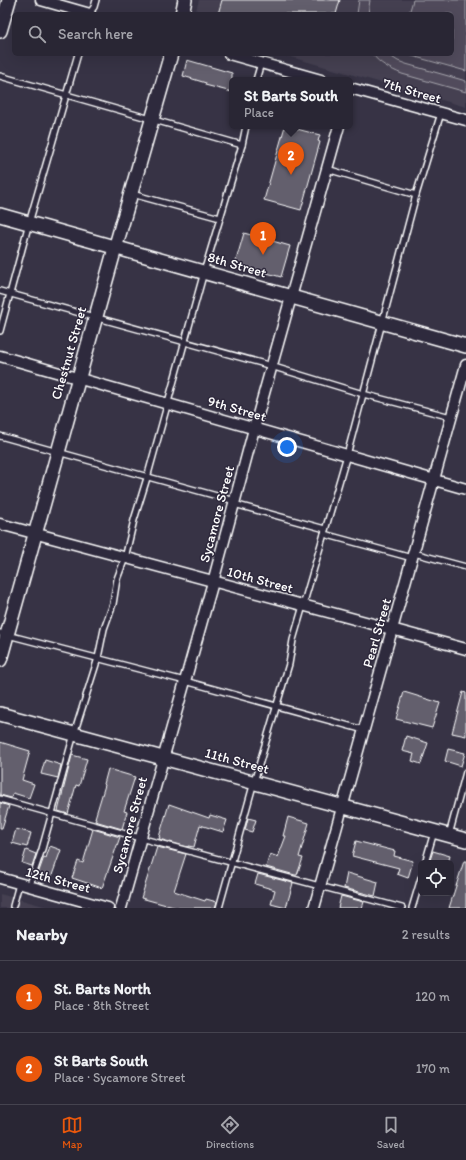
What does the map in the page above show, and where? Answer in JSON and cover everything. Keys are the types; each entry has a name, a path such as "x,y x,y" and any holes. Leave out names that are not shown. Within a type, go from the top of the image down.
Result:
{"street":[{"path":"0,32 9,0"},
{"path":"41,0 83,12"},
{"path":"182,12 185,0"},
{"name":"Chestnut Street","path":"0,660 4,634 36,534 78,378 170,56"},
{"path":"236,56 310,77"},
{"name":"7th Street","path":"353,89 466,120"},
{"name":"Sycamore Street","path":"121,908 338,129"},
{"name":"8th Street","path":"0,215 466,346"},
{"name":"9th Street","path":"0,356 434,480 465,487"},
{"name":"Pearl Street","path":"314,908 466,365"},
{"name":"10th Street","path":"0,524 466,649"},
{"name":"11th Street","path":"0,714 466,840"},
{"name":"12th Street","path":"0,878 108,908"}],"lane":[{"path":"91,12 96,0"},
{"path":"0,331 29,223 77,56"},
{"path":"257,77 261,63"},
{"path":"0,76 242,145"},
{"path":"219,908 289,664 293,640 347,455 416,195 441,113"},
{"path":"29,887 53,813 74,734 98,658 104,629 113,604 134,520 245,129"},
{"path":"327,169 416,195"},
{"path":"131,194 220,218"},
{"path":"0,290 272,366 363,394 451,417"},
{"path":"0,436 234,503 325,532 466,567"},
{"path":"4,634 185,681 364,730"},
{"path":"449,835 466,772"},
{"path":"0,799 402,908"},
{"path":"426,860 434,831"},
{"path":"13,906 19,884"},
{"path":"412,908 418,888"}],"shaded area":[{"path":"199,0 466,0 466,107 287,56 454,56 454,12 196,12"},
{"path":"359,0 370,0 368,12 357,12"},
{"path":"413,0 466,0 466,71 412,56 454,56 454,12 410,12"},
{"path":"374,56 390,56 406,64 466,81 466,92 402,74 378,61"},
{"path":"0,894 51,908 0,908"}],"building":[{"path":"222,0 340,0 337,12 219,12"},
{"path":"187,60 232,73 232,77 229,77 229,91 205,85 206,83 183,76"},
{"path":"284,129 297,129 320,135 318,141 320,142 301,210 264,200"},
{"path":"244,233 290,246 281,277 235,264"},
{"path":"404,692 440,703 432,728 396,719"},
{"path":"463,692 466,693 466,736 452,733"},
{"path":"406,736 428,743 421,764 412,761 414,754 402,751"},
{"path":"0,742 30,751 22,780 34,784 29,798 13,793 11,798 0,795"},
{"path":"448,749 465,753 461,766 445,761"},
{"path":"72,755 87,759 79,786 76,785 68,814 58,811"},
{"path":"45,760 61,765 58,778 41,774"},
{"path":"108,769 135,777 124,811 127,812 122,829 95,821"},
{"path":"0,803 9,806 2,828 0,828"},
{"path":"169,804 209,818 210,815 227,820 223,832 200,825 194,847 188,847 159,839"},
{"path":"288,817 309,823 299,857 303,858 297,875 266,867 270,854 278,857 286,836 283,836"},
{"path":"248,818 256,820 252,832 245,830"},
{"path":"16,829 31,833 27,847 12,843"},
{"path":"93,829 120,837 102,888 72,878 78,861 83,863"},
{"path":"356,841 395,851 394,856 413,861 408,878 397,874 399,868 352,856"},
{"path":"50,846 61,850 51,878 38,874"},
{"path":"157,847 186,854 174,891 205,901 206,899 217,902 215,908 177,908 141,898"},
{"path":"26,850 36,854 32,866 22,863"},
{"path":"433,851 450,856 449,860 430,860"},
{"path":"464,861 466,861 466,908 449,908"},
{"path":"347,873 378,882 375,896 344,888"},
{"path":"258,874 293,883 286,908 271,904 275,890 255,884"},
{"path":"341,896 364,902 362,908 338,908"}],"place":[{"name":"St Barts South","path":"291,175"},
{"name":"St. Barts North","path":"263,255"}]}
